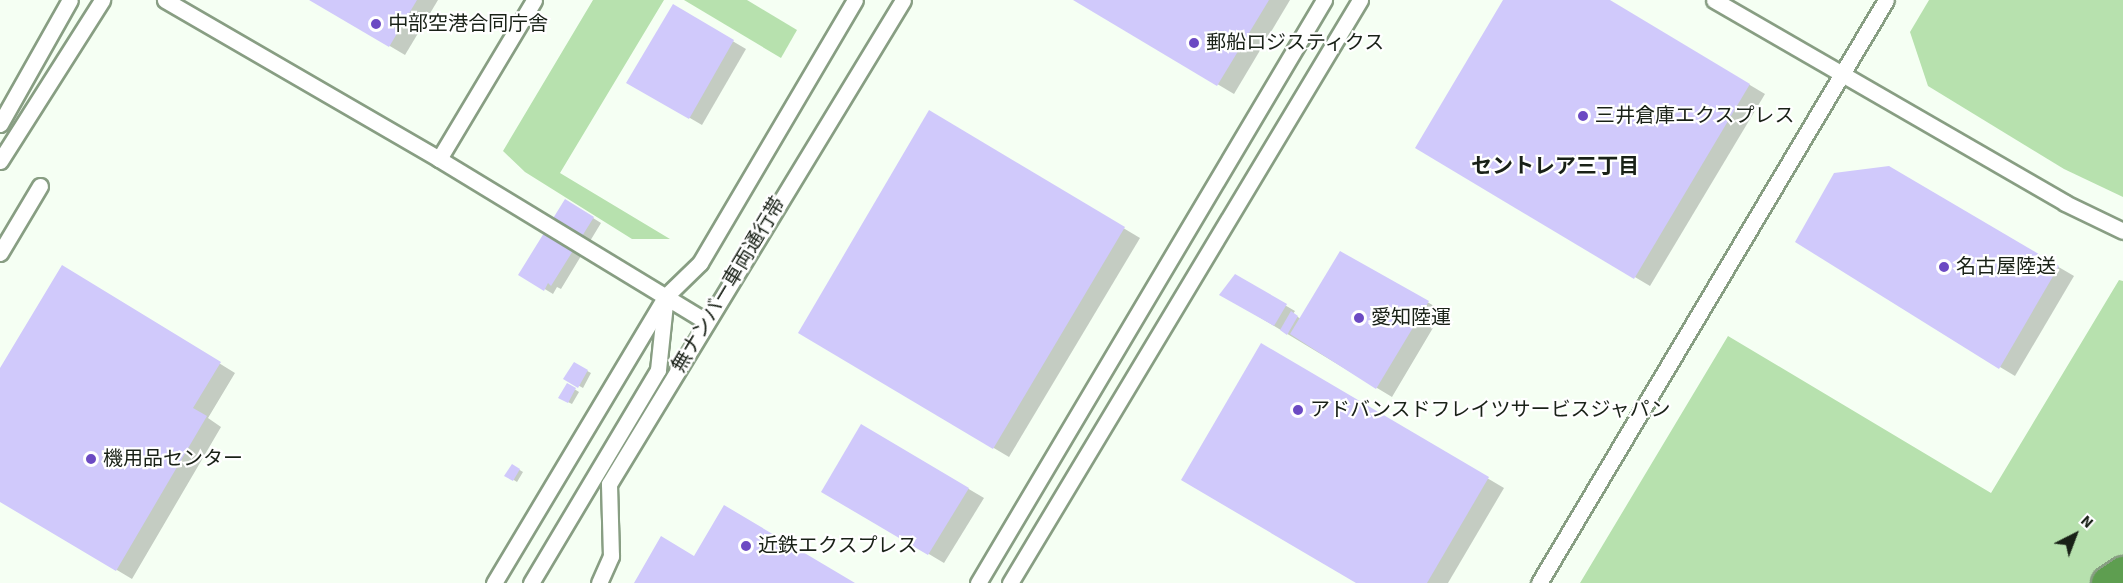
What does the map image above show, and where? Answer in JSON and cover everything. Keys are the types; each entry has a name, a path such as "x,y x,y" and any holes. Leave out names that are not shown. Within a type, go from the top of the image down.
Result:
{"highway":[{"path":"2108,583 2123,573"}],"lane":[{"path":"0,124 70,0"},
{"path":"0,161 102,0"},
{"path":"165,0 439,159 705,321"},
{"path":"439,159 534,0"},
{"path":"494,583 665,297 700,263 855,0"},
{"name":"無ナンバー車両通行帯","path":"599,583 611,556 609,484 705,321 903,0"},
{"path":"978,583 1324,0"},
{"path":"1010,583 1360,0"},
{"path":"1714,0 2065,203 2123,231"},
{"path":"1539,583 1886,0"},
{"path":"0,253 40,186"},
{"path":"532,583 550,548 658,370 665,297"}],"green space":[{"path":"593,0 664,0 560,173 670,239 632,239 525,172 503,151"},
{"path":"684,0 747,0 797,30 781,58"},
{"path":"1929,0 2123,0 2123,197 2064,169 1928,86 1910,32"},
{"path":"2119,280 2123,281 2123,583 1580,583 1728,336 1991,493"}],"building":[{"name":"中部空港合同庁舎","path":"309,0 417,0 389,47"},
{"name":"郵船ロジスティクス","path":"1073,0 1269,0 1217,86"},
{"name":"三井倉庫エクスプレス","path":"1503,0 1610,0 1750,84 1634,279 1415,148"},
{"path":"673,4 734,40 689,119 626,83"},
{"path":"929,110 1125,227 993,449 798,333"},
{"name":"名古屋陸送","path":"1889,166 2059,266 1999,369 1795,242 1834,173"},
{"path":"565,199 594,217 551,286 548,283 544,291 518,275"},
{"name":"愛知陸運","path":"1340,251 1429,301 1376,389 1290,334"},
{"name":"機用品センター","path":"62,265 221,362 193,408 207,416 116,571 0,502 0,368"},
{"path":"1235,274 1287,304 1274,326 1219,295"},
{"path":"1291,311 1298,316 1287,335 1280,330"},
{"name":"アドバンスドフレイツサービスジャパン","path":"1261,343 1489,477 1427,583 1356,583 1181,480"},
{"path":"574,362 588,370 578,388 563,379"},
{"path":"567,383 576,388 568,403 558,398"},
{"path":"861,424 969,488 928,555 821,492"},
{"path":"512,464 520,469 513,481 504,476"},
{"name":"近鉄エクスプレス","path":"724,505 855,583 634,583 661,536 694,556"}],"place":[{"name":"中部空港合同庁舎","path":"376,24"},
{"name":"郵船ロジスティクス","path":"1194,43"},
{"name":"三井倉庫エクスプレス","path":"1583,116"},
{"name":"名古屋陸送","path":"1944,267"},
{"name":"愛知陸運","path":"1359,318"},
{"name":"アドバンスドフレイツサービスジャパン","path":"1298,410"},
{"name":"機用品センター","path":"91,459"},
{"name":"近鉄エクスプレス","path":"746,546"}],"district":[{"name":"セントレア三丁目","path":"1555,166"}]}
